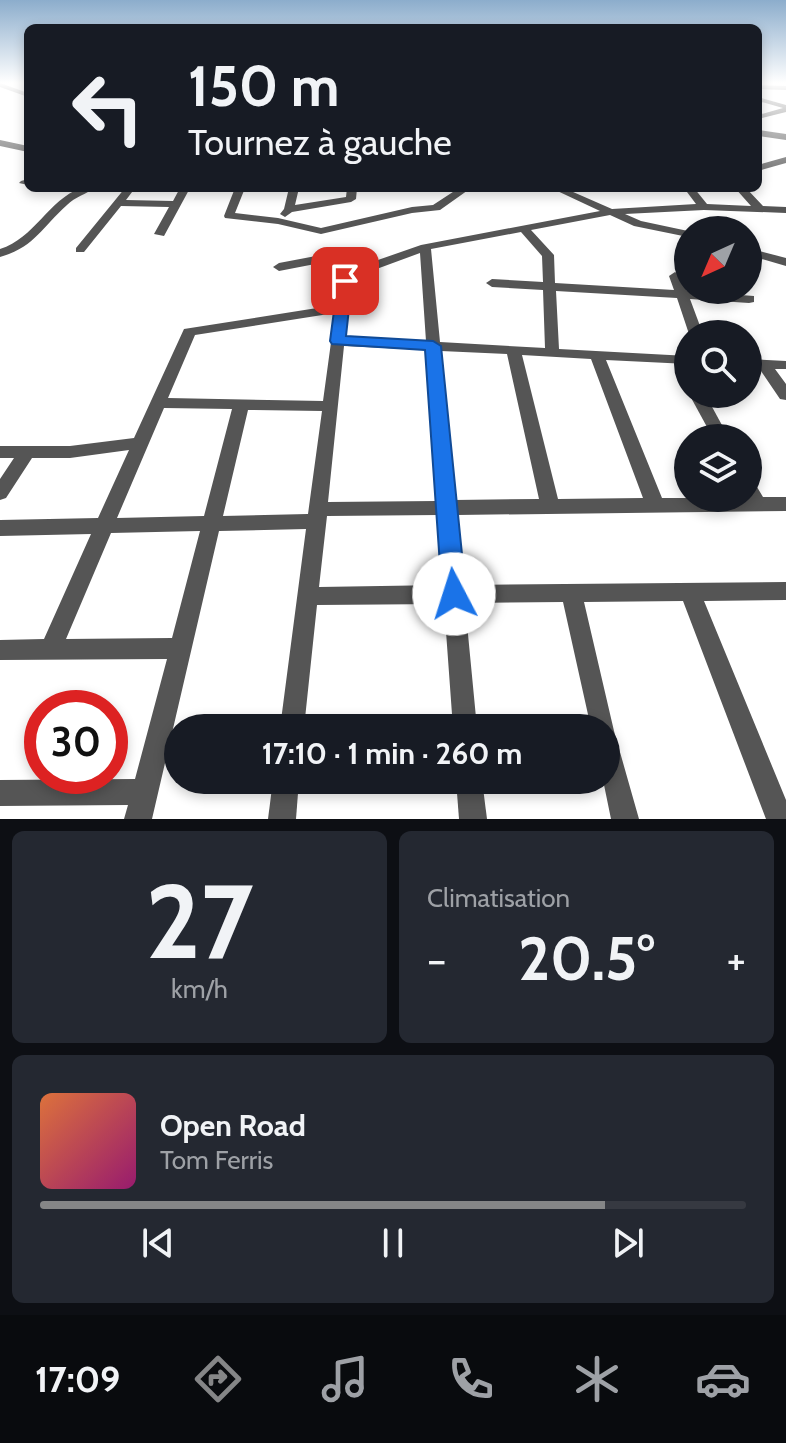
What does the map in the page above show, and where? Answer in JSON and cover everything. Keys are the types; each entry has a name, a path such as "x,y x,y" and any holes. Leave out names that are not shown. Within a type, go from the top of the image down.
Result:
{"street":[{"path":"762,138 786,140"},
{"path":"0,143 24,148"},
{"path":"762,166 786,160"},
{"path":"0,253 20,249 73,192"},
{"path":"80,250 127,192"},
{"path":"160,234 183,192"},
{"path":"238,192 229,216 278,221 321,231 412,210 436,208 460,192"},
{"path":"278,221 289,209 293,192"},
{"path":"289,209 351,199 352,192"},
{"path":"566,192 647,226 674,231"},
{"path":"692,192 704,207"},
{"path":"745,192 763,208"},
{"path":"763,208 786,195"},
{"path":"118,203 177,204"},
{"path":"294,714 345,281 359,271 425,247 611,212 704,207 786,210"},
{"path":"524,229 548,255 552,352"},
{"path":"321,231 350,277"},
{"path":"425,247 464,714"},
{"path":"762,255 786,262"},
{"path":"279,267 337,256"},
{"path":"492,283 674,295"},
{"path":"50,650 189,332 342,308"},
{"path":"338,341 674,359"},
{"path":"513,350 550,506"},
{"path":"597,355 655,505"},
{"path":"762,363 786,365"},
{"path":"762,369 786,395"},
{"path":"157,403 330,406"},
{"path":"138,819 241,405"},
{"path":"0,452 70,452 140,443"},
{"path":"0,493 27,452"},
{"path":"762,504 786,504"},
{"path":"0,528 212,523 447,507 674,505"},
{"path":"308,596 786,591"},
{"path":"690,592 780,819"},
{"path":"571,593 600,714"},
{"path":"0,650 181,648"},
{"path":"0,793 144,792"},
{"path":"282,819 285,794"},
{"path":"470,794 473,819"},
{"path":"619,794 625,819"}],"route":[{"path":"345,281 338,341 433,346 454,594"}]}
